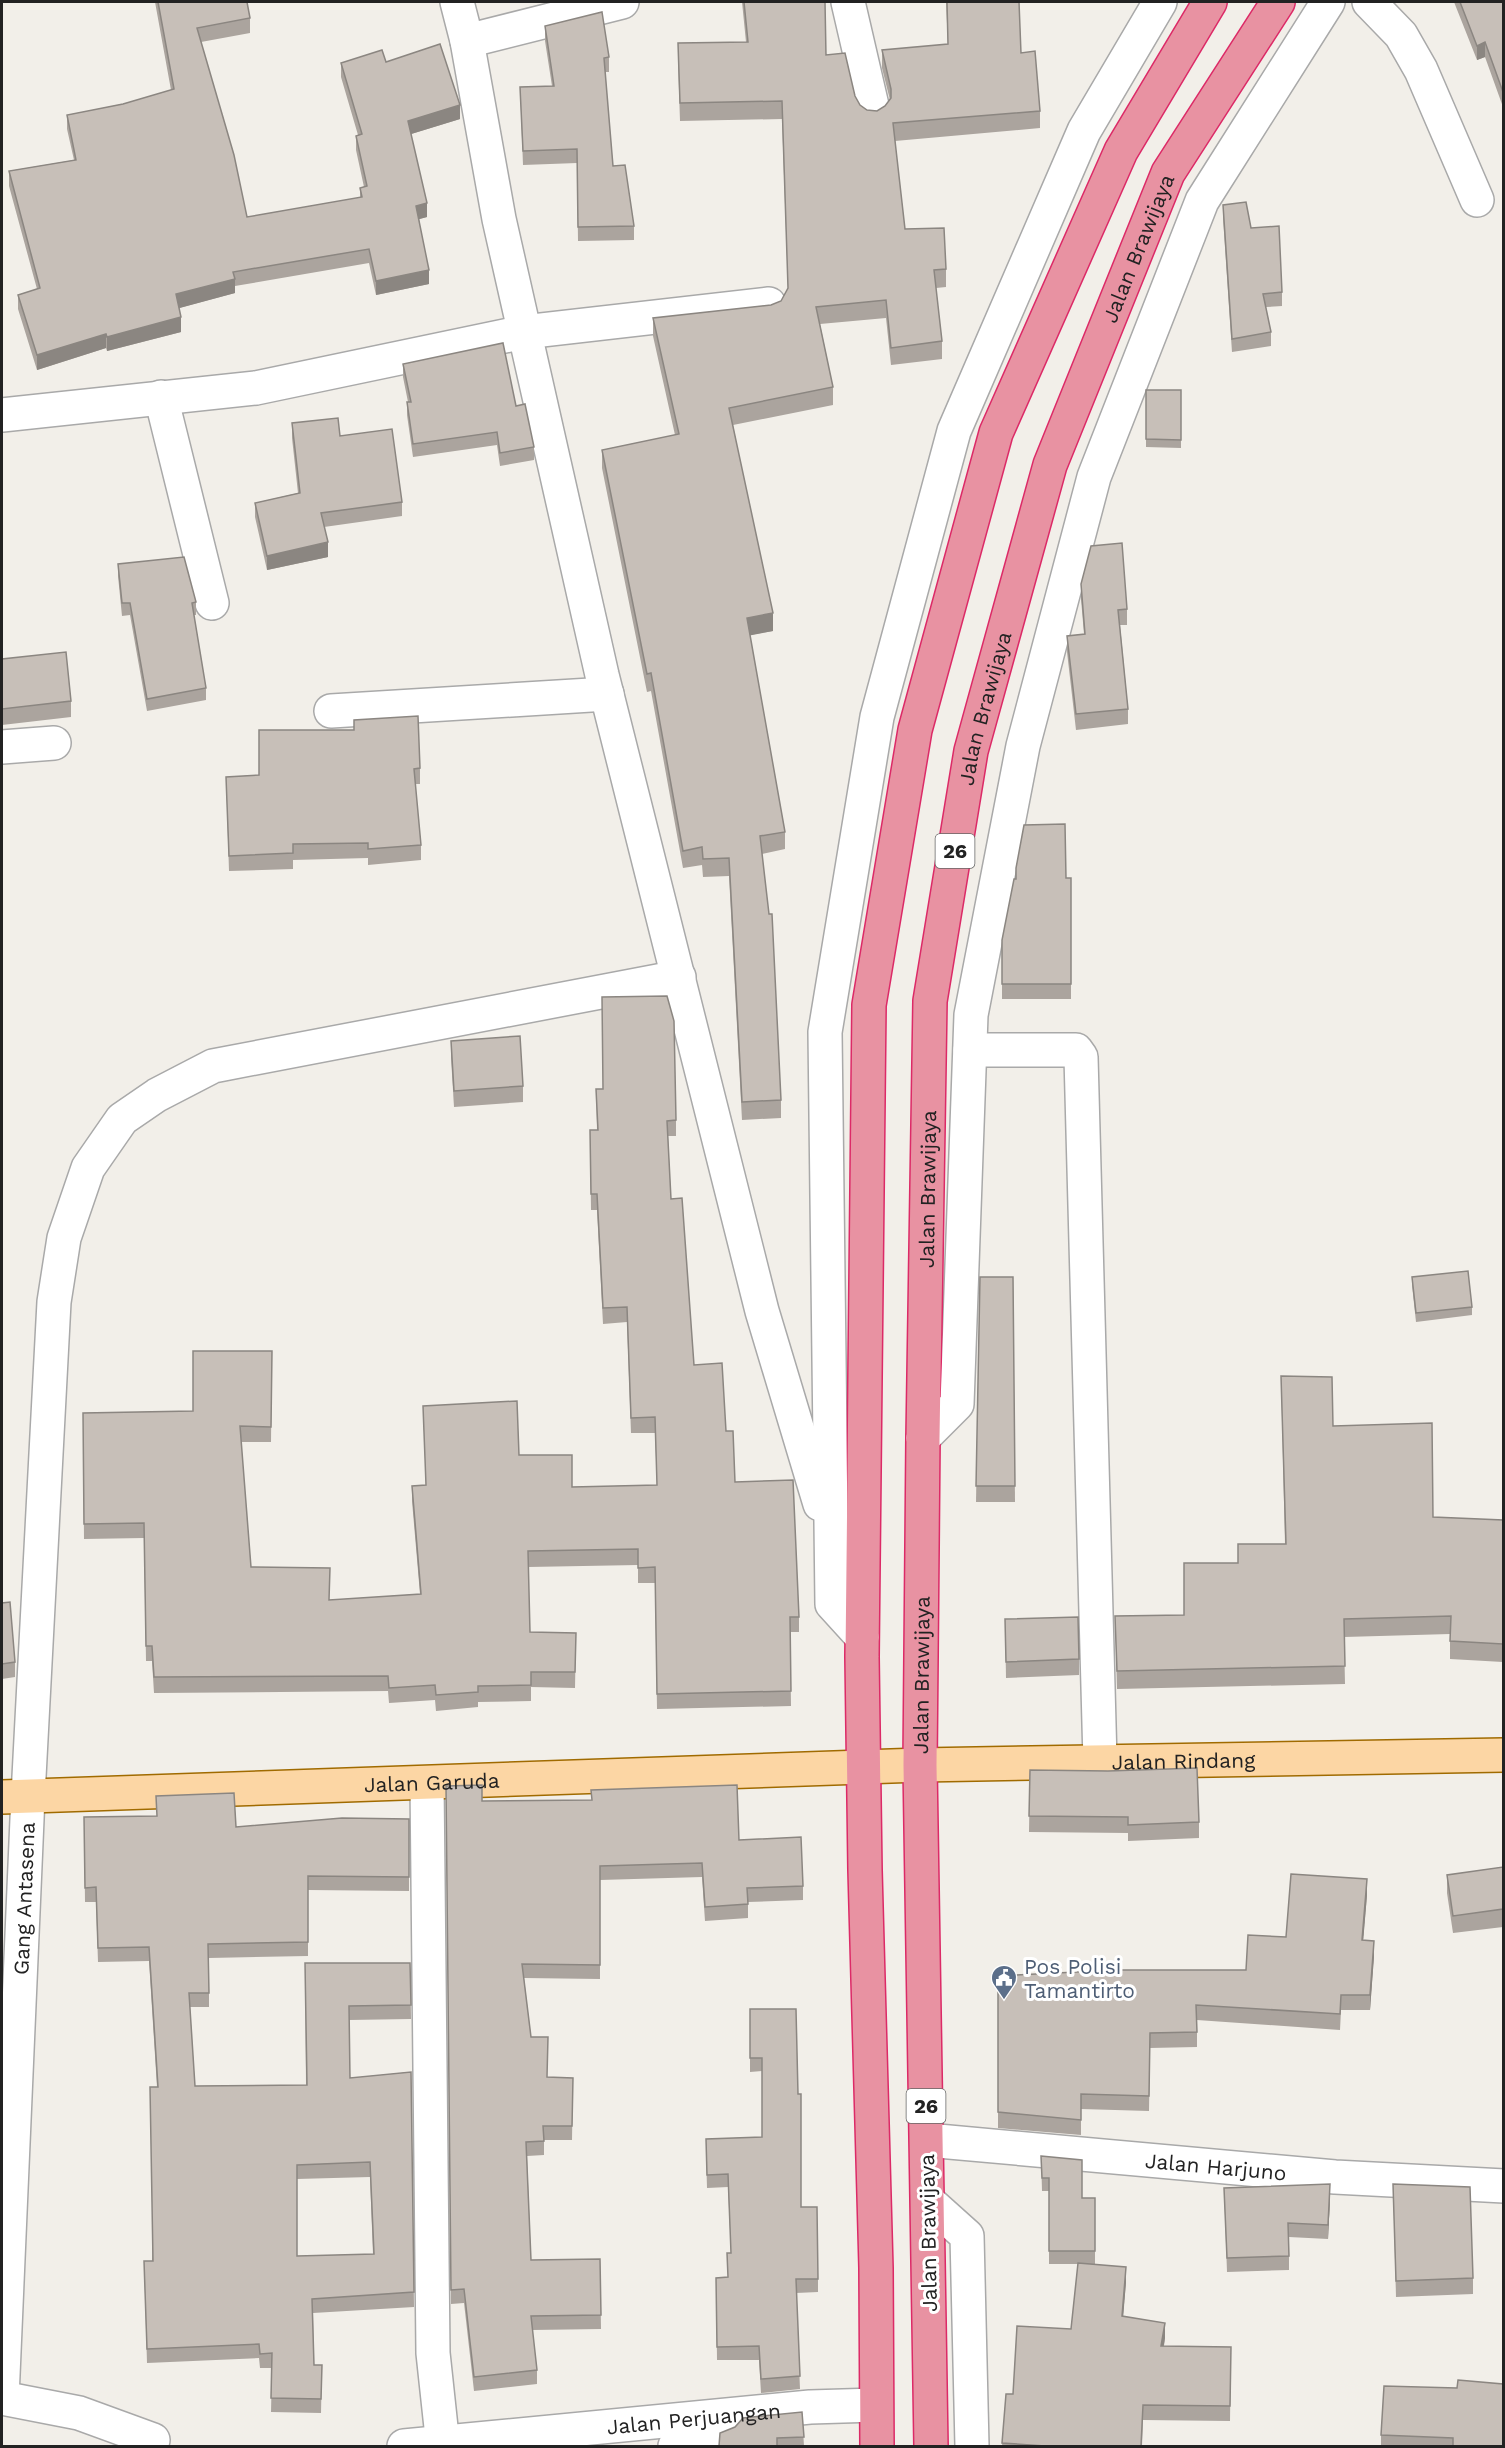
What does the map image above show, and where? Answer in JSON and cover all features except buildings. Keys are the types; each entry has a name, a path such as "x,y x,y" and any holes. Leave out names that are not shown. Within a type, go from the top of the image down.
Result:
{"highway":[{"path":"877,2446 876,2268 863,1768 862,1637 869,1005 915,730 996,433 1121,151 1210,2"},
{"name":"Jalan Brawijaya","path":"931,2446 920,1765 930,1000 972,751 1050,465 1168,173 1278,2"},
{"path":"876,2268 929,2271"}],"main road":[{"name":"Jalan Rindang","path":"863,1768 1100,1761 1503,1755"},
{"name":"Jalan Garuda","path":"15,1797 863,1768"}],"street":[{"path":"457,2 499,219 607,694 762,1311 831,1541"},
{"path":"466,41 622,2"},
{"path":"848,2 873,110"},
{"path":"862,1637 832,1604 825,1032 877,717 954,431 1084,131 1160,2"},
{"path":"923,1438 957,1404 971,1015 1023,746 1094,477 1202,201 1328,2"},
{"path":"1369,2 1401,35 1421,70 1477,200"},
{"path":"2,415 256,388 524,332 769,304"},
{"path":"161,398 212,603"},
{"path":"331,711 607,694"},
{"path":"2,747 54,743"},
{"name":"Gang Antasena","path":"2,2398 15,1797 54,1302 64,1238 88,1168 122,1119 157,1095 213,1066 679,977"},
{"path":"970,1050 1076,1050 1081,1057 1100,1761"},
{"path":"427,1783 433,2352 442,2444"},
{"name":"Jalan Harjuno","path":"927,2140 1335,2176 1503,2186"},
{"path":"928,2201 968,2236 972,2446"},
{"path":"2,2398 80,2413 158,2444"},
{"name":"Jalan Perjuangan","path":"405,2446 757,2412 876,2404"},
{"path":"675,2446 757,2412"}],"place":[{"name":"Pos Polisi Tamantirto","path":"1004,2001"}]}
